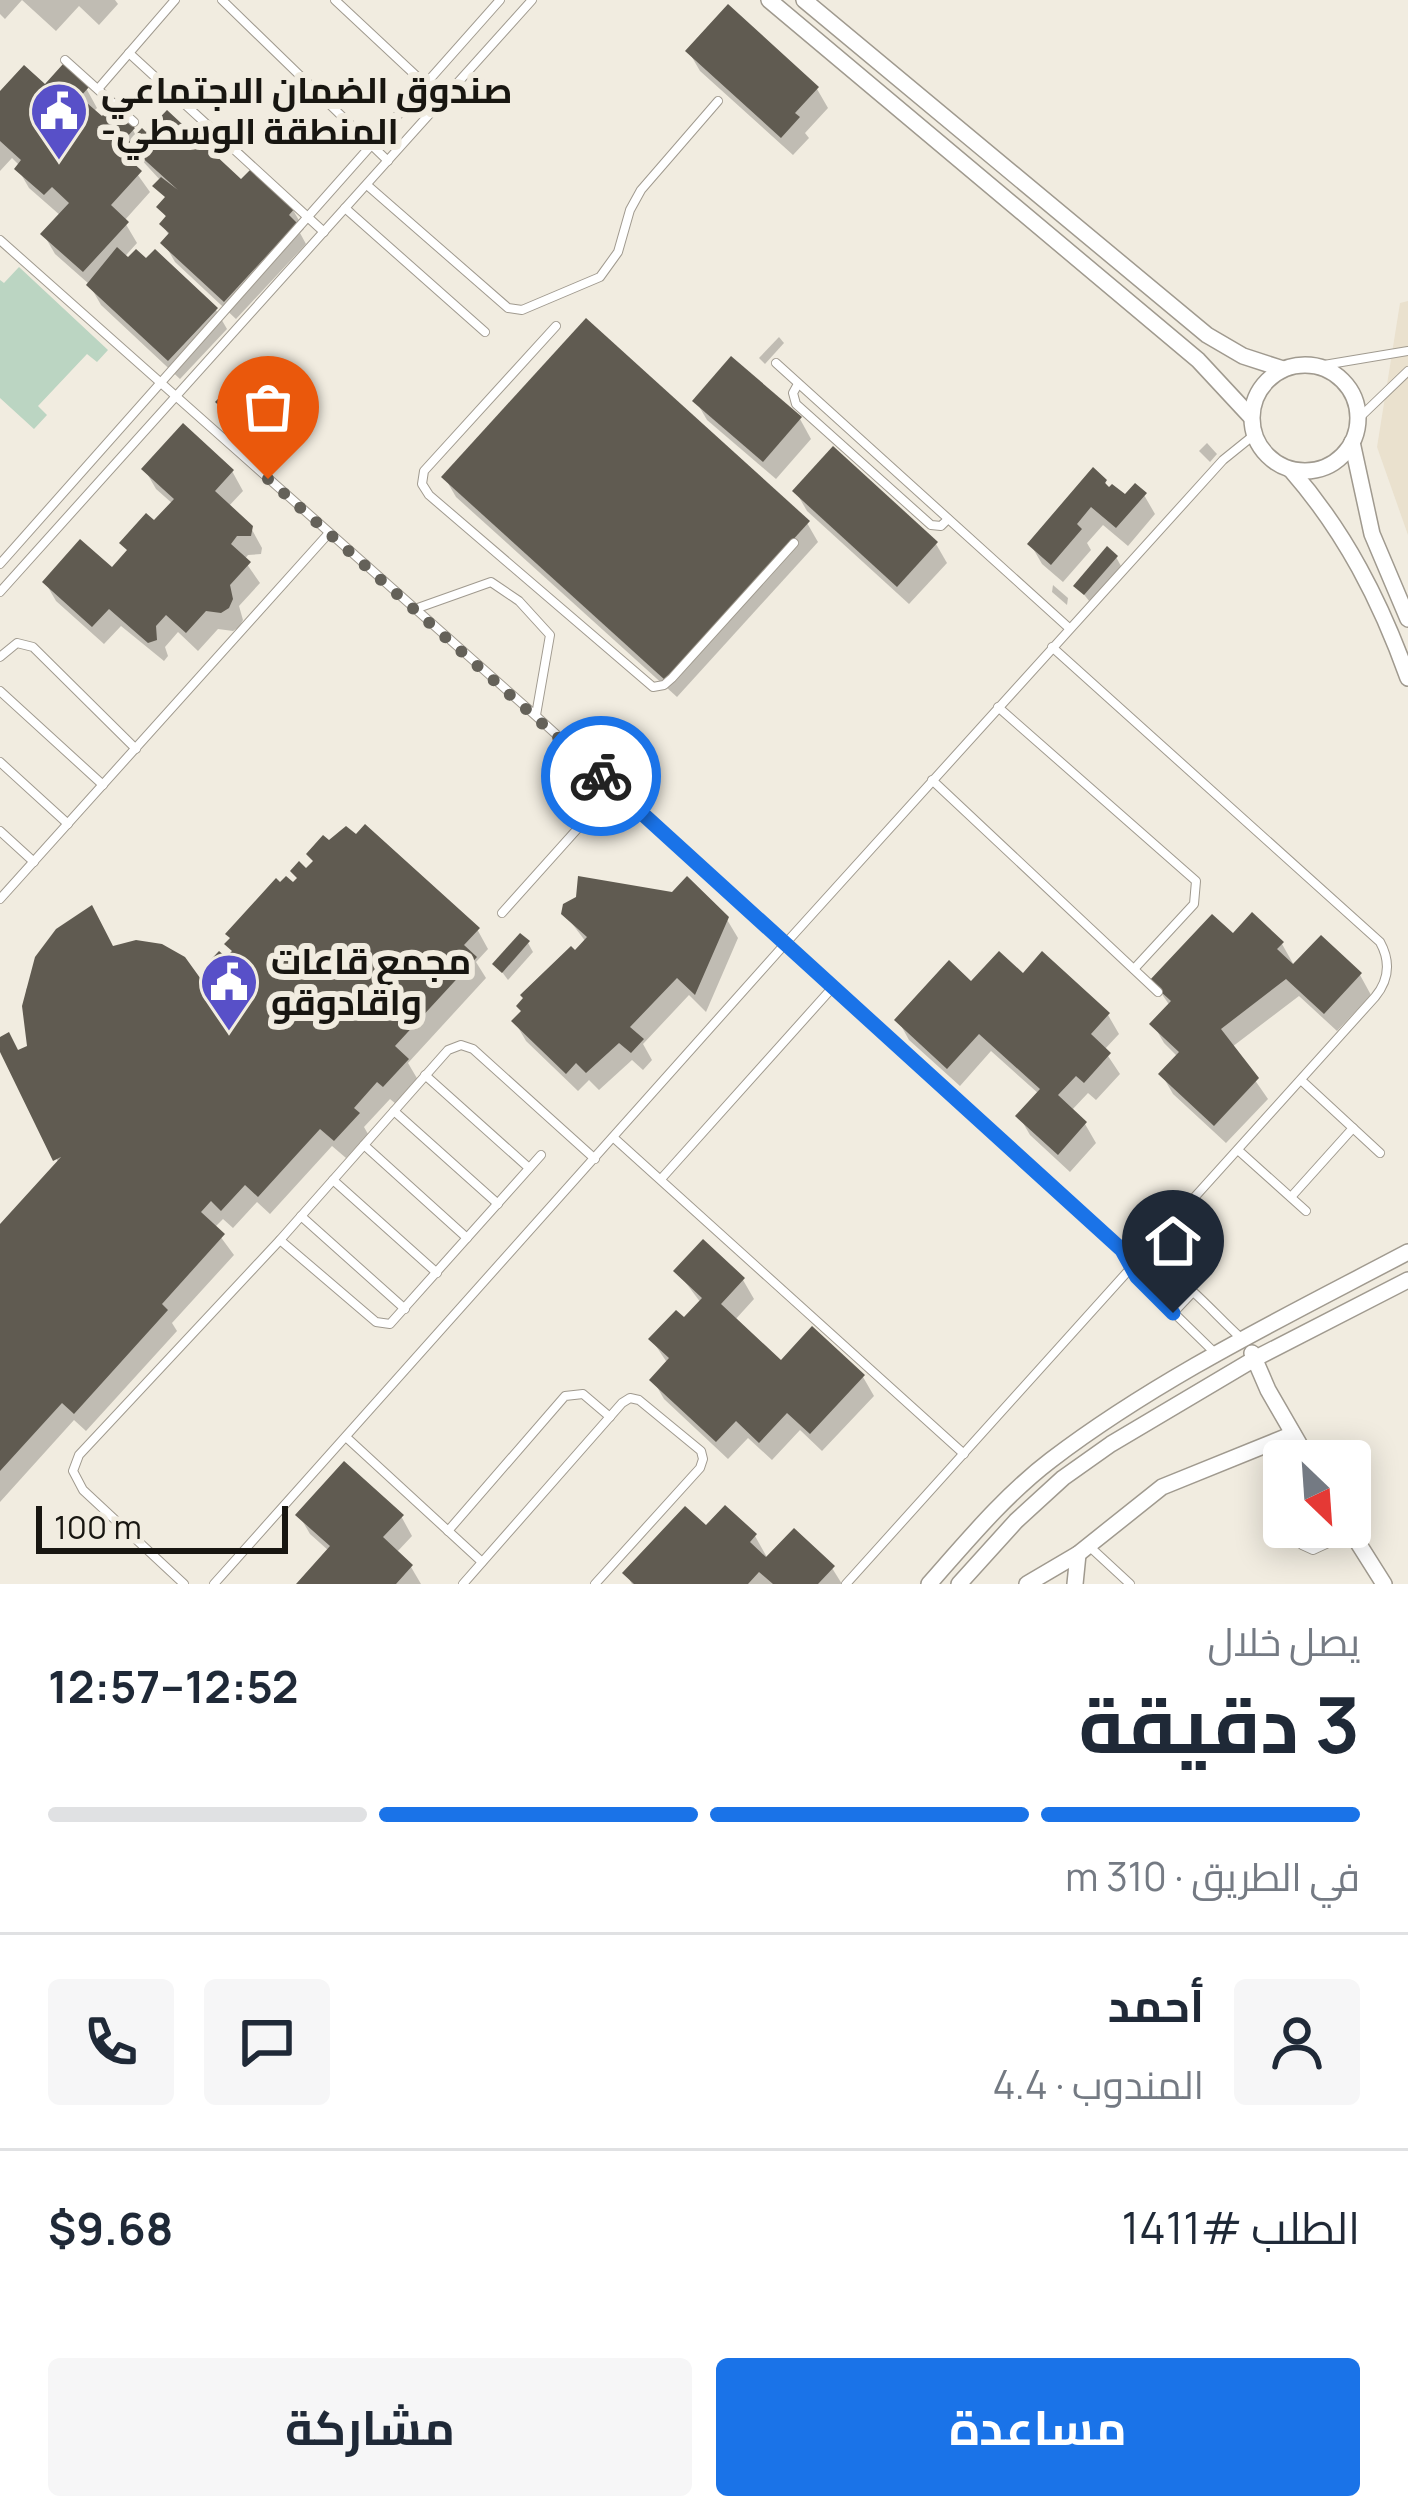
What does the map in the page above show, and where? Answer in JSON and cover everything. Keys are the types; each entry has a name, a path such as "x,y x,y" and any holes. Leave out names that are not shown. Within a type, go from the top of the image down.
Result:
{"street":[{"path":"769,0 1198,360 1251,417"},
{"path":"804,0 1207,335 1243,356 1283,369 1318,366 1347,386 1358,419 1352,442 1372,534 1408,620"},
{"path":"1283,369 1257,394 1251,417 1254,435 1272,460 1291,470 1328,515 1360,564 1408,678"},
{"path":"1291,470 1327,466 1352,442"},
{"path":"929,1584 998,1507 1048,1462 1242,1340 1408,1252"},
{"path":"958,1584 1016,1521 1111,1444 1256,1358 1408,1280"},
{"path":"1242,1340 1256,1358 1297,1440"},
{"path":"1217,1355 1268,1390"},
{"path":"1027,1584 1083,1550 1162,1487 1293,1434"},
{"path":"1362,1548 1384,1584"},
{"path":"1076,1584 1083,1550"}],"lane":[{"path":"98,89 175,0"},
{"path":"222,0 388,160"},
{"path":"335,0 442,100"},
{"path":"0,564 500,0"},
{"path":"0,592 4,580 176,398 532,0"},
{"path":"129,53 324,232"},
{"path":"65,60 134,122"},
{"path":"367,184 508,308 522,310 583,287 608,269 641,190 718,101"},
{"path":"345,208 485,332"},
{"path":"0,240 536,716 1122,1250 1132,1269 1217,1355"},
{"path":"262,270 278,284"},
{"path":"556,326 424,471 426,492 644,682 659,687 794,543"},
{"path":"1318,366 1408,350"},
{"path":"776,363 1070,628"},
{"path":"1358,419 1408,371"},
{"path":"799,384 793,394 796,404 931,525 941,526 948,519"},
{"path":"214,1584 1052,647 1223,460 1254,435"},
{"path":"1,896 329,533"},
{"path":"415,609 491,582 519,601 550,635 536,716"},
{"path":"519,601 534,586"},
{"path":"0,657 12,645 28,644 136,749"},
{"path":"846,1584 1382,988 1388,965 1379,943 1052,647"},
{"path":"0,691 103,785"},
{"path":"998,707 1196,881 1194,904 1134,969"},
{"path":"0,762 68,824"},
{"path":"932,781 1158,992"},
{"path":"502,913 614,788"},
{"path":"0,831 34,862"},
{"path":"661,1180 833,987"},
{"path":"184,1584 83,1490 75,1479 74,1464 448,1049 470,1047 595,1159"},
{"path":"425,1075 529,1168"},
{"path":"1300,1080 1380,1153"},
{"path":"394,1111 498,1204"},
{"path":"1291,1197 1353,1128"},
{"path":"614,1138 964,1454"},
{"path":"364,1145 467,1238"},
{"path":"1238,1150 1306,1211"},
{"path":"280,1240 376,1322 390,1324 541,1155"},
{"path":"333,1180 437,1273"},
{"path":"301,1216 405,1310"},
{"path":"1122,1250 1143,1255 1242,1340"},
{"path":"1173,1313 1191,1294"},
{"path":"448,1531 565,1396 583,1394 610,1417"},
{"path":"463,1584 622,1403 638,1400 700,1451 703,1459 700,1468 595,1584"},
{"path":"346,1437 482,1562"},
{"path":"1083,1550 1130,1584"}],"shaded area":[{"path":"1408,301 1408,535 1377,447 1400,303"}],"green space":[{"path":"19,267 108,350 97,362 87,354 38,406 47,415 34,429 0,398 0,280 4,283"}],"building":[{"path":"728,4 819,87 795,113 800,117 781,138 685,51"},
{"path":"63,64 89,87 80,97 102,116 111,106 135,128 117,148 142,171 111,205 129,222 83,272 40,234 69,203 52,187 44,195 14,169 21,160 0,141 0,91 24,65 45,84"},
{"path":"167,110 241,179 252,168 295,208 289,215 297,223 224,302 160,243 169,233 159,224 166,216 156,207 165,197 152,186 161,177 178,190 127,144"},
{"path":"117,247 128,257 136,249 146,258 155,249 218,308 168,361 86,285"},
{"path":"586,318 810,521 665,680 441,477"},
{"path":"731,356 802,417 763,462 692,401"},
{"path":"236,380 271,412 251,434 215,402"},
{"path":"183,423 234,470 215,491 253,526 251,536 237,536 231,544 251,562 230,585 233,599 229,608 221,613 206,611 186,633 166,615 156,626 157,640 148,643 109,609 92,627 42,582 80,539 112,567 127,550 119,543 146,513 154,520 174,499 141,469"},
{"path":"833,446 938,542 897,587 792,491"},
{"path":"1093,467 1109,487 1112,484 1125,494 1135,483 1147,493 1116,528 1091,507 1077,524 1082,529 1051,565 1027,544"},
{"path":"1107,546 1118,556 1084,595 1073,586"},
{"path":"365,824 480,928 464,945 477,957 395,1046 409,1059 383,1087 377,1082 354,1108 360,1113 334,1141 320,1129 258,1197 245,1185 221,1211 211,1201 201,1212 225,1234 162,1304 168,1310 74,1414 62,1403 0,1471 0,1224 61,1157 53,1161 0,1052 0,1037 9,1032 18,1050 27,1046 22,1006 35,957 56,929 92,905 113,946 136,940 162,944 185,957 203,982 211,974 204,967 219,951 226,957 232,951 224,944 230,938 225,934 276,878 280,882 286,876 293,882 297,878 290,871 299,861 306,868 313,861 306,854 323,835 329,840 346,826 356,834"},
{"path":"578,876 672,892 687,876 729,917 695,995 677,978 630,1027 644,1039 631,1053 619,1043 586,1073 576,1063 566,1074 511,1021 521,1011 516,1006 523,998 520,995 571,946 575,950 587,937 561,914 563,904 576,897"},
{"path":"1252,912 1284,942 1277,949 1293,964 1321,935 1362,973 1324,1014 1286,979 1221,1029 1259,1078 1214,1126 1158,1074 1179,1052 1149,1024 1171,1001 1149,981 1212,914 1233,933"},
{"path":"520,933 530,941 502,973 492,964"},
{"path":"999,951 1023,973 1042,951 1110,1013 1091,1034 1111,1053 1084,1083 1076,1076 1058,1095 1087,1122 1058,1155 1015,1116 1040,1089 979,1034 947,1069 894,1020 949,960 971,981"},
{"path":"703,1239 745,1278 721,1304 781,1360 812,1326 865,1375 810,1434 787,1413 759,1443 736,1421 716,1442 649,1380 669,1358 648,1339 676,1310 684,1317 702,1298 673,1271"},
{"path":"344,1461 404,1515 383,1537 413,1565 396,1584 296,1584 330,1546 295,1515"},
{"path":"725,1505 757,1534 750,1542 766,1557 794,1528 835,1566 818,1584 773,1584 759,1572 748,1584 634,1584 622,1573 685,1506 706,1525"}],"way so far":[{"path":"268,479 601,776"}],"place":[{"name":"صندوق الضمان الاجتماعي -المنطقة الوسطي","path":"59,162"},
{"name":"مجمع قاعات واقادوقو","path":"229,1033"}],"route":[{"path":"601,776 1122,1250 1137,1277 1173,1313"}]}
